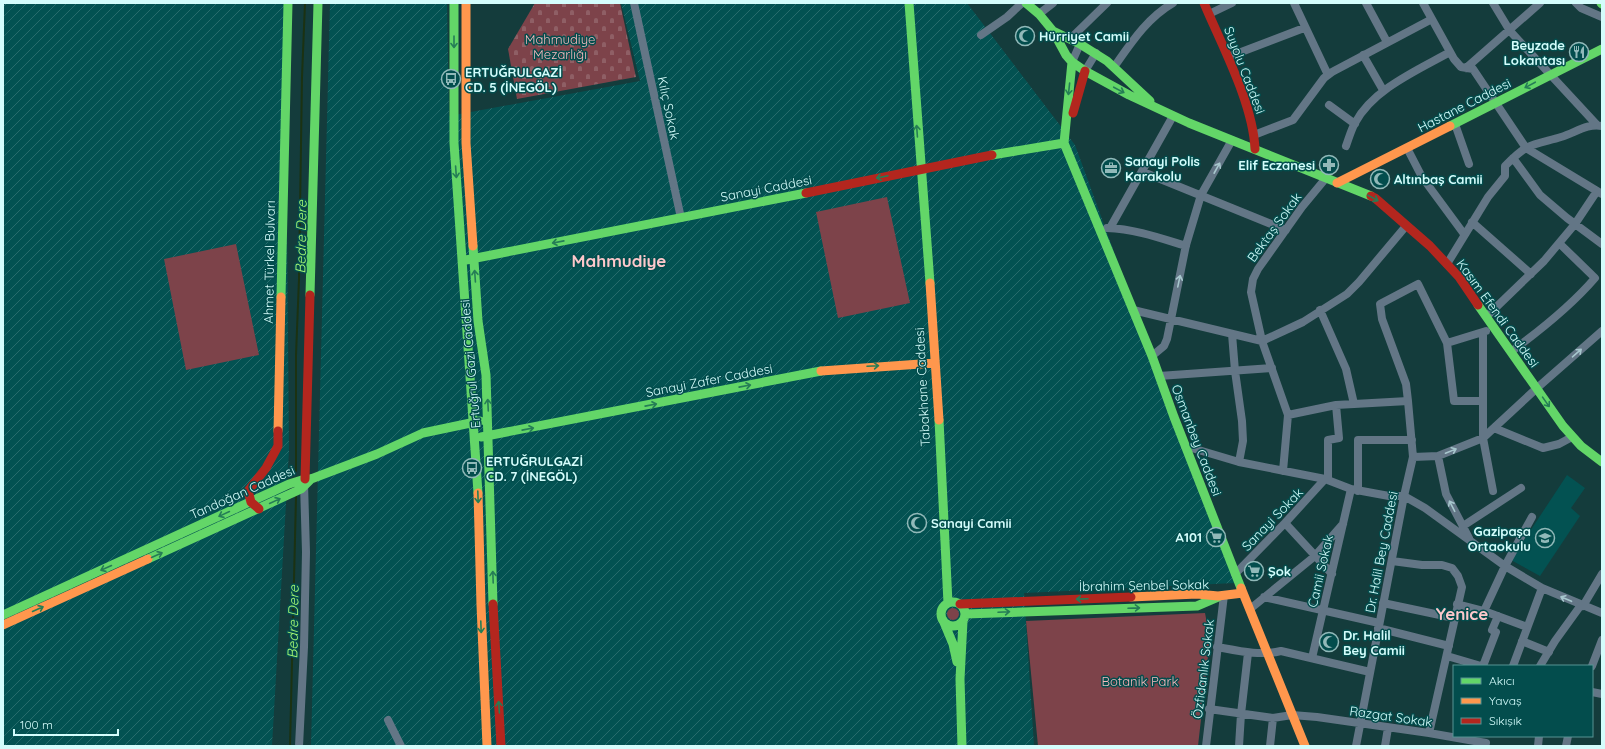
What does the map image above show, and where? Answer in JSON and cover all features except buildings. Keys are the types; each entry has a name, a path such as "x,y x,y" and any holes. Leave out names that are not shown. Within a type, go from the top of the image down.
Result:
{"street":[{"name":"Ahmet Türkel Bulvarı","path":"251,502 248,491 266,468 278,446 288,3"},
{"path":"299,746 304,647 318,3"},
{"name":"Ertuğrul Gazi Caddesi","path":"454,3 454,143 475,437 487,746"},
{"name":"Ertuğrul Gazi Caddesi","path":"466,3 466,143 468,199 478,321 486,375 489,421 495,654 501,746"},
{"name":"Kılıç Sokak","path":"634,3 681,218"},
{"name":"Tabakhane Caddesi","path":"909,3 935,364 948,603"},
{"path":"981,35 1022,3"},
{"name":"Kasım Efendi Caddesi","path":"1026,3 1039,14 1053,31 1066,55 1072,62 1085,71 1161,111 1375,198 1430,246 1459,277 1572,437 1591,455 1602,462"},
{"path":"1039,14 1053,3"},
{"path":"1070,39 1107,3"},
{"path":"1114,67 1143,27 1158,13 1173,3"},
{"name":"Suyolu Caddesi","path":"1204,3 1228,57 1245,102 1254,135 1255,149"},
{"path":"1209,14 1232,3"},
{"path":"1294,3 1304,28 1328,75"},
{"path":"1366,3 1387,42"},
{"path":"1423,3 1450,52 1461,67 1473,68 1526,148 1600,192 1559,243 1531,274 1488,316"},
{"path":"1493,3 1510,31 1530,54 1600,126"},
{"path":"1466,68 1510,31 1540,3"},
{"path":"1576,3 1581,8 1602,17"},
{"path":"1254,135 1293,120 1314,90 1328,75 1432,19"},
{"path":"1228,57 1304,28"},
{"name":"Kasım Efendi Caddesi","path":"1053,31 1096,53 1114,67 1161,111"},
{"path":"1072,62 1080,44"},
{"name":"Hastane Caddesi","path":"1337,183 1602,49"},
{"path":"1346,146 1354,124 1372,100 1384,90 1450,52"},
{"path":"1064,143 1085,71 1096,53"},
{"path":"1363,55 1384,90"},
{"name":"Osmanbey Caddesi","path":"1072,62 1064,143 1152,356 1235,574 1305,746"},
{"path":"1329,105 1354,124"},
{"path":"1110,228 1143,172 1173,116"},
{"path":"1455,124 1469,164"},
{"path":"1447,264 1488,197 1505,176 1505,166 1513,158 1526,148 1543,141 1562,137 1584,127 1600,126"},
{"path":"1152,356 1164,346 1186,246 1201,195 1232,140"},
{"name":"Sanayi Caddesi","path":"462,260 577,239 992,155 1064,143"},
{"path":"1407,148 1422,177 1464,234"},
{"path":"1513,158 1540,195 1602,244"},
{"path":"1143,172 1286,230"},
{"name":"Bektaş Sokak","path":"1288,414 1262,341 1251,292 1253,279 1258,269 1286,230 1326,178"},
{"path":"1472,222 1531,274"},
{"path":"1133,310 1262,341 1303,322 1351,290 1406,226"},
{"path":"1099,227 1137,231 1186,246"},
{"path":"1512,351 1560,314 1586,289 1595,278 1559,243"},
{"name":"Dr. Halil Bey Caddesi","path":"1356,746 1383,602 1413,457 1406,384 1382,319 1380,304 1418,284 1447,343"},
{"path":"1320,310 1346,370 1354,404"},
{"path":"1483,401 1454,401 1447,343 1483,333 1495,326"},
{"path":"1413,457 1438,456 1483,438 1602,331"},
{"path":"1483,333 1483,438 1493,491"},
{"path":"1232,334 1235,371 1242,421 1243,441 1239,462"},
{"name":"Sanayi Zafer Caddesi","path":"475,437 489,436 829,369 935,364"},
{"path":"1159,376 1272,368"},
{"path":"1283,471 1288,414 1336,405 1408,401"},
{"path":"1326,480 1328,440 1339,438 1336,405"},
{"path":"307,481 377,454 423,433 473,421 489,421"},
{"path":"1494,428 1543,448 1559,444 1572,437"},
{"name":"Camii Sokak","path":"1312,658 1343,524 1355,490 1358,440 1412,440"},
{"path":"1185,446 1239,462 1326,480 1355,490 1389,496 1404,496 1426,508 1505,566 1542,588 1582,606 1602,613"},
{"path":"1438,456 1446,494 1471,541"},
{"name":"Sanayi Sokak","path":"1235,574 1326,480"},
{"name":"Tandoğan Caddesi","path":"3,615 251,502 307,481"},
{"name":"Tandoğan Caddesi","path":"3,626 288,496 307,481"},
{"path":"1463,526 1521,488"},
{"path":"251,502 259,509"},
{"path":"1484,611 1505,566 1532,516"},
{"path":"1285,523 1332,574"},
{"path":"1250,609 1315,556 1343,524"},
{"path":"1392,561 1422,565 1442,565 1452,568 1458,576 1462,587 1429,733"},
{"path":"1541,665 1582,606 1602,574"},
{"path":"1513,665 1542,588"},
{"path":"1221,596 1243,592"},
{"name":"İbrahim Şenbel Sokak","path":"960,604 1197,594 1221,596"},
{"name":"İbrahim Şenbel Sokak","path":"964,618 1097,609 1197,606 1221,596"},
{"name":"Özfidanlık Sokak","path":"1206,746 1221,596"},
{"path":"1264,597 1379,625 1449,646"},
{"path":"1097,599 1097,609"},
{"path":"960,679 953,644 941,612 948,603 952,602 960,604 965,610 960,679 962,746"},
{"path":"1383,602 1454,618"},
{"path":"1457,604 1484,611 1528,627"},
{"path":"1482,665 1496,632 1492,630 1498,616"},
{"path":"943,620 945,623 952,626 959,624 964,618"},
{"path":"1592,665 1602,640"},
{"path":"1522,641 1549,652"},
{"path":"1217,647 1248,653 1268,654 1281,651 1370,672"},
{"path":"1239,746 1248,653"},
{"path":"1447,656 1478,665"},
{"name":"Razgat Sokak","path":"1209,709 1273,718 1292,716 1317,717 1453,737"},
{"path":"1270,746 1273,718"},
{"path":"388,720 401,746"},
{"path":"1385,746 1388,728"},
{"name":"Razgat Sokak","path":"1455,737 1487,742"}],"shaded area":[{"path":"3,3 285,3 289,451 272,746 3,746"},
{"path":"330,3 447,3 449,116 640,81 621,3 967,3 1075,145 1235,583 1024,593 1034,746 311,746"},
{"name":"Gazipaşa Ortaokulu","path":"1567,475 1585,488 1571,508 1580,516 1540,576 1511,560"}],"green space":[{"name":"Mahmudiye Mezarlığı","path":"535,3 620,3 636,77 517,99 508,49"},
{"path":"887,197 910,303 838,318 816,212"},
{"path":"236,244 259,355 186,370 164,259"},
{"path":"955,608 958,609 958,619 951,620 948,619 947,612 948,609"},
{"name":"Botanik Park","path":"1205,613 1210,639 1198,746 1038,746 1026,621"}],"waterway":[{"name":"Bedre Dere","path":"296,471 296,355 305,3"},
{"name":"Bedre Dere","path":"290,746 296,497"}],"traffic: fast":[{"path":"281,297 288,3"},
{"path":"310,295 318,3"},
{"path":"454,3 454,143 478,493"},
{"path":"909,3 930,283"},
{"path":"1026,3 1039,14 1053,31 1066,55 1072,62 1085,71 1129,95 1189,123 1371,196"},
{"path":"1053,31 1080,44 1107,61 1150,101"},
{"path":"1450,126 1602,49"},
{"path":"1072,62 1064,143 1152,356 1174,417 1241,588"},
{"path":"992,155 1064,143"},
{"path":"466,260 806,193"},
{"path":"473,246 478,321 486,375 493,604"},
{"path":"1478,305 1563,426 1581,446 1602,462"},
{"path":"481,437 821,371"},
{"path":"939,420 948,603"},
{"path":"148,559 301,489 311,479 377,454 423,433 480,421"},
{"path":"3,615 289,484 310,479"},
{"path":"965,614 1197,606 1218,597"},
{"path":"953,602 958,603 964,609 965,614 964,619 958,625 953,626 948,625 942,619 941,614 942,609 948,603 953,602"},
{"path":"943,620 953,644 957,662"},
{"path":"962,746 960,679 963,621"}],"traffic: slow":[{"path":"466,3 466,143 473,246"},
{"path":"1337,183 1450,126"},
{"path":"930,283 939,420"},
{"path":"278,431 281,297"},
{"path":"821,371 935,363"},
{"path":"478,493 487,746"},
{"path":"3,625 148,559"},
{"path":"1241,588 1305,746"},
{"path":"1131,597 1197,594 1218,596 1243,593"}],"traffic: jam":[{"path":"1204,3 1243,94 1253,131 1255,149"},
{"path":"1073,113 1085,71"},
{"path":"806,193 992,155"},
{"path":"1371,196 1430,246 1459,277 1478,305"},
{"path":"305,479 310,295"},
{"path":"259,509 251,502 248,491 266,468 278,446 278,431"},
{"path":"960,604 1131,597"},
{"path":"493,604 501,746"}],"place":[{"name":"Hürriyet Camii","path":"1025,36"},
{"name":"Beyzade Lokantası","path":"1579,52"},
{"name":"ERTUĞRULGAZİ CD. 5 (İNEGÖL)","path":"451,79"},
{"name":"Elif Eczanesi","path":"1329,165"},
{"name":"Sanayi Polis Karakolu","path":"1111,168"},
{"name":"Altınbaş Camii","path":"1380,179"},
{"name":"ERTUĞRULGAZİ CD. 7 (İNEGÖL)","path":"472,468"},
{"name":"Sanayi Camii","path":"917,523"},
{"name":"A101","path":"1216,537"},
{"name":"Gazipaşa Ortaokulu","path":"1545,538"},
{"name":"Şok","path":"1254,571"},
{"name":"Dr. Halil Bey Camii","path":"1329,642"}],"district":[{"name":"Mahmudiye","path":"619,261"},
{"name":"Yenice","path":"1462,614"}]}
